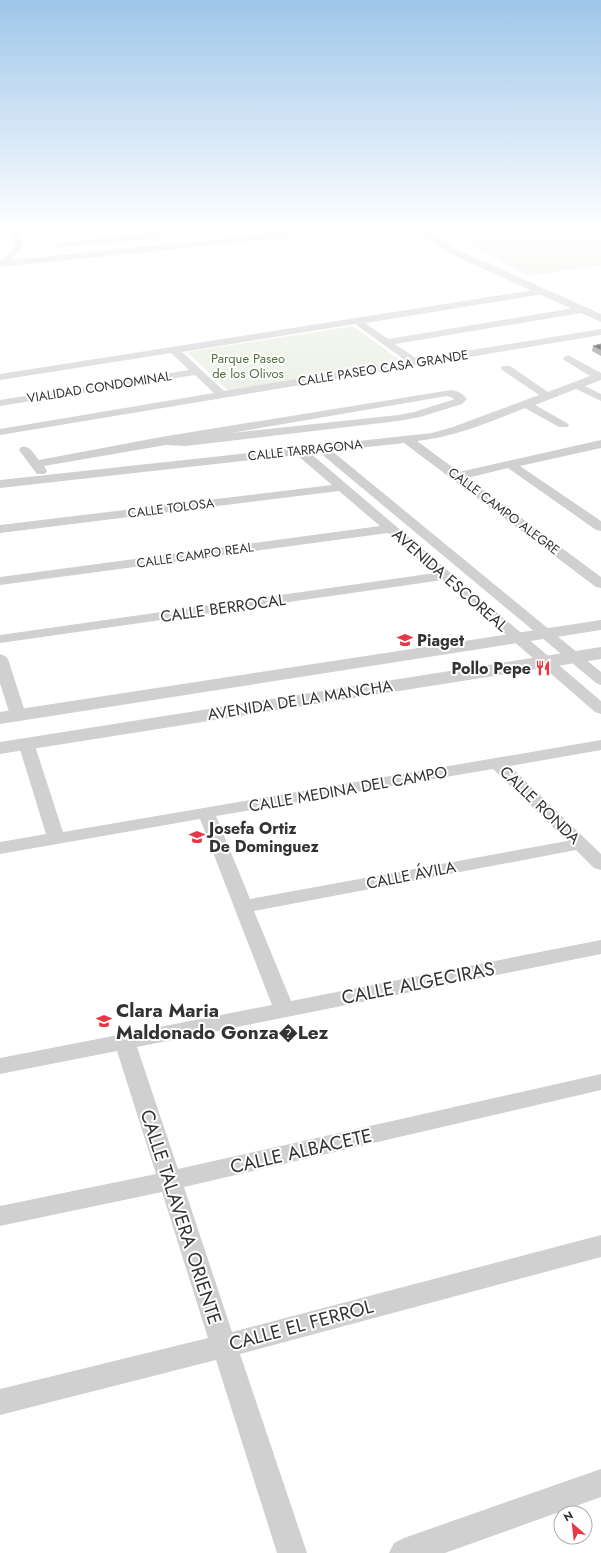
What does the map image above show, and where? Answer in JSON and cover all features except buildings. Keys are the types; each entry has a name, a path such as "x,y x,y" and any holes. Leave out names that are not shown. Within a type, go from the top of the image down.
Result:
{"street":[{"path":"0,377 174,349 480,303"},
{"path":"567,303 601,318"},
{"path":"386,342 581,310"},
{"path":"357,321 415,363"},
{"name":"CALLE PASEO CASA GRANDE","path":"0,432 601,332"},
{"path":"174,349 222,395"},
{"path":"568,358 600,376"},
{"path":"506,368 547,396"},
{"name":"VIALIDAD CONDOMINAL","path":"0,403 197,372"},
{"name":"CALLE TARRAGONA","path":"0,484 413,438 445,433 600,376"},
{"path":"576,385 601,398"},
{"path":"25,450 38,468 161,441 244,431 416,416 458,402 461,399 456,394 444,393 244,431"},
{"path":"526,404 563,425"},
{"path":"416,416 445,433"},
{"name":"CALLE CAMPO ALEGRE","path":"398,418 413,438 458,476 601,584"},
{"path":"458,476 601,444"},
{"name":"AVENIDA ESCOREAL","path":"321,448 601,680"},
{"name":"AVENIDA ESCOREAL","path":"299,450 601,709"},
{"path":"510,464 601,527"},
{"name":"CALLE TOLOSA","path":"0,529 342,487"},
{"name":"CALLE CAMPO REAL","path":"0,581 391,529"},
{"name":"CALLE BERROCAL","path":"0,639 445,576"},
{"name":"AVENIDA DE LA MANCHA","path":"9,717 601,624"},
{"name":"AVENIDA DE LA MANCHA","path":"0,748 601,652"},
{"path":"0,659 9,717"},
{"path":"26,744 56,839"},
{"name":"CALLE MEDINA DEL CAMPO","path":"0,848 601,745"},
{"name":"CALLE RONDA","path":"497,763 601,864"},
{"path":"206,813 284,1010"},
{"name":"CALLE ÁVILA","path":"243,907 580,844"},
{"name":"CALLE ALGECIRAS","path":"0,1066 601,947"},
{"name":"CALLE TALAVERA ORIENTE","path":"124,1042 292,1553"},
{"name":"CALLE ALBACETE","path":"0,1216 169,1181 601,1082"},
{"name":"CALLE EL FERROL","path":"0,1402 223,1346 601,1246"},
{"path":"404,1553 601,1483"}],"green space":[{"name":"Parque Paseo de los Olivos","path":"353,326 403,362 229,391 187,352"}],"place":[{"name":"Piaget","path":"405,640"},
{"name":"Pollo Pepe","path":"543,668"},
{"name":"Josefa Ortiz De Dominguez","path":"197,837"},
{"name":"Clara Maria Maldonado Gonza�Lez","path":"104,1021"}]}
